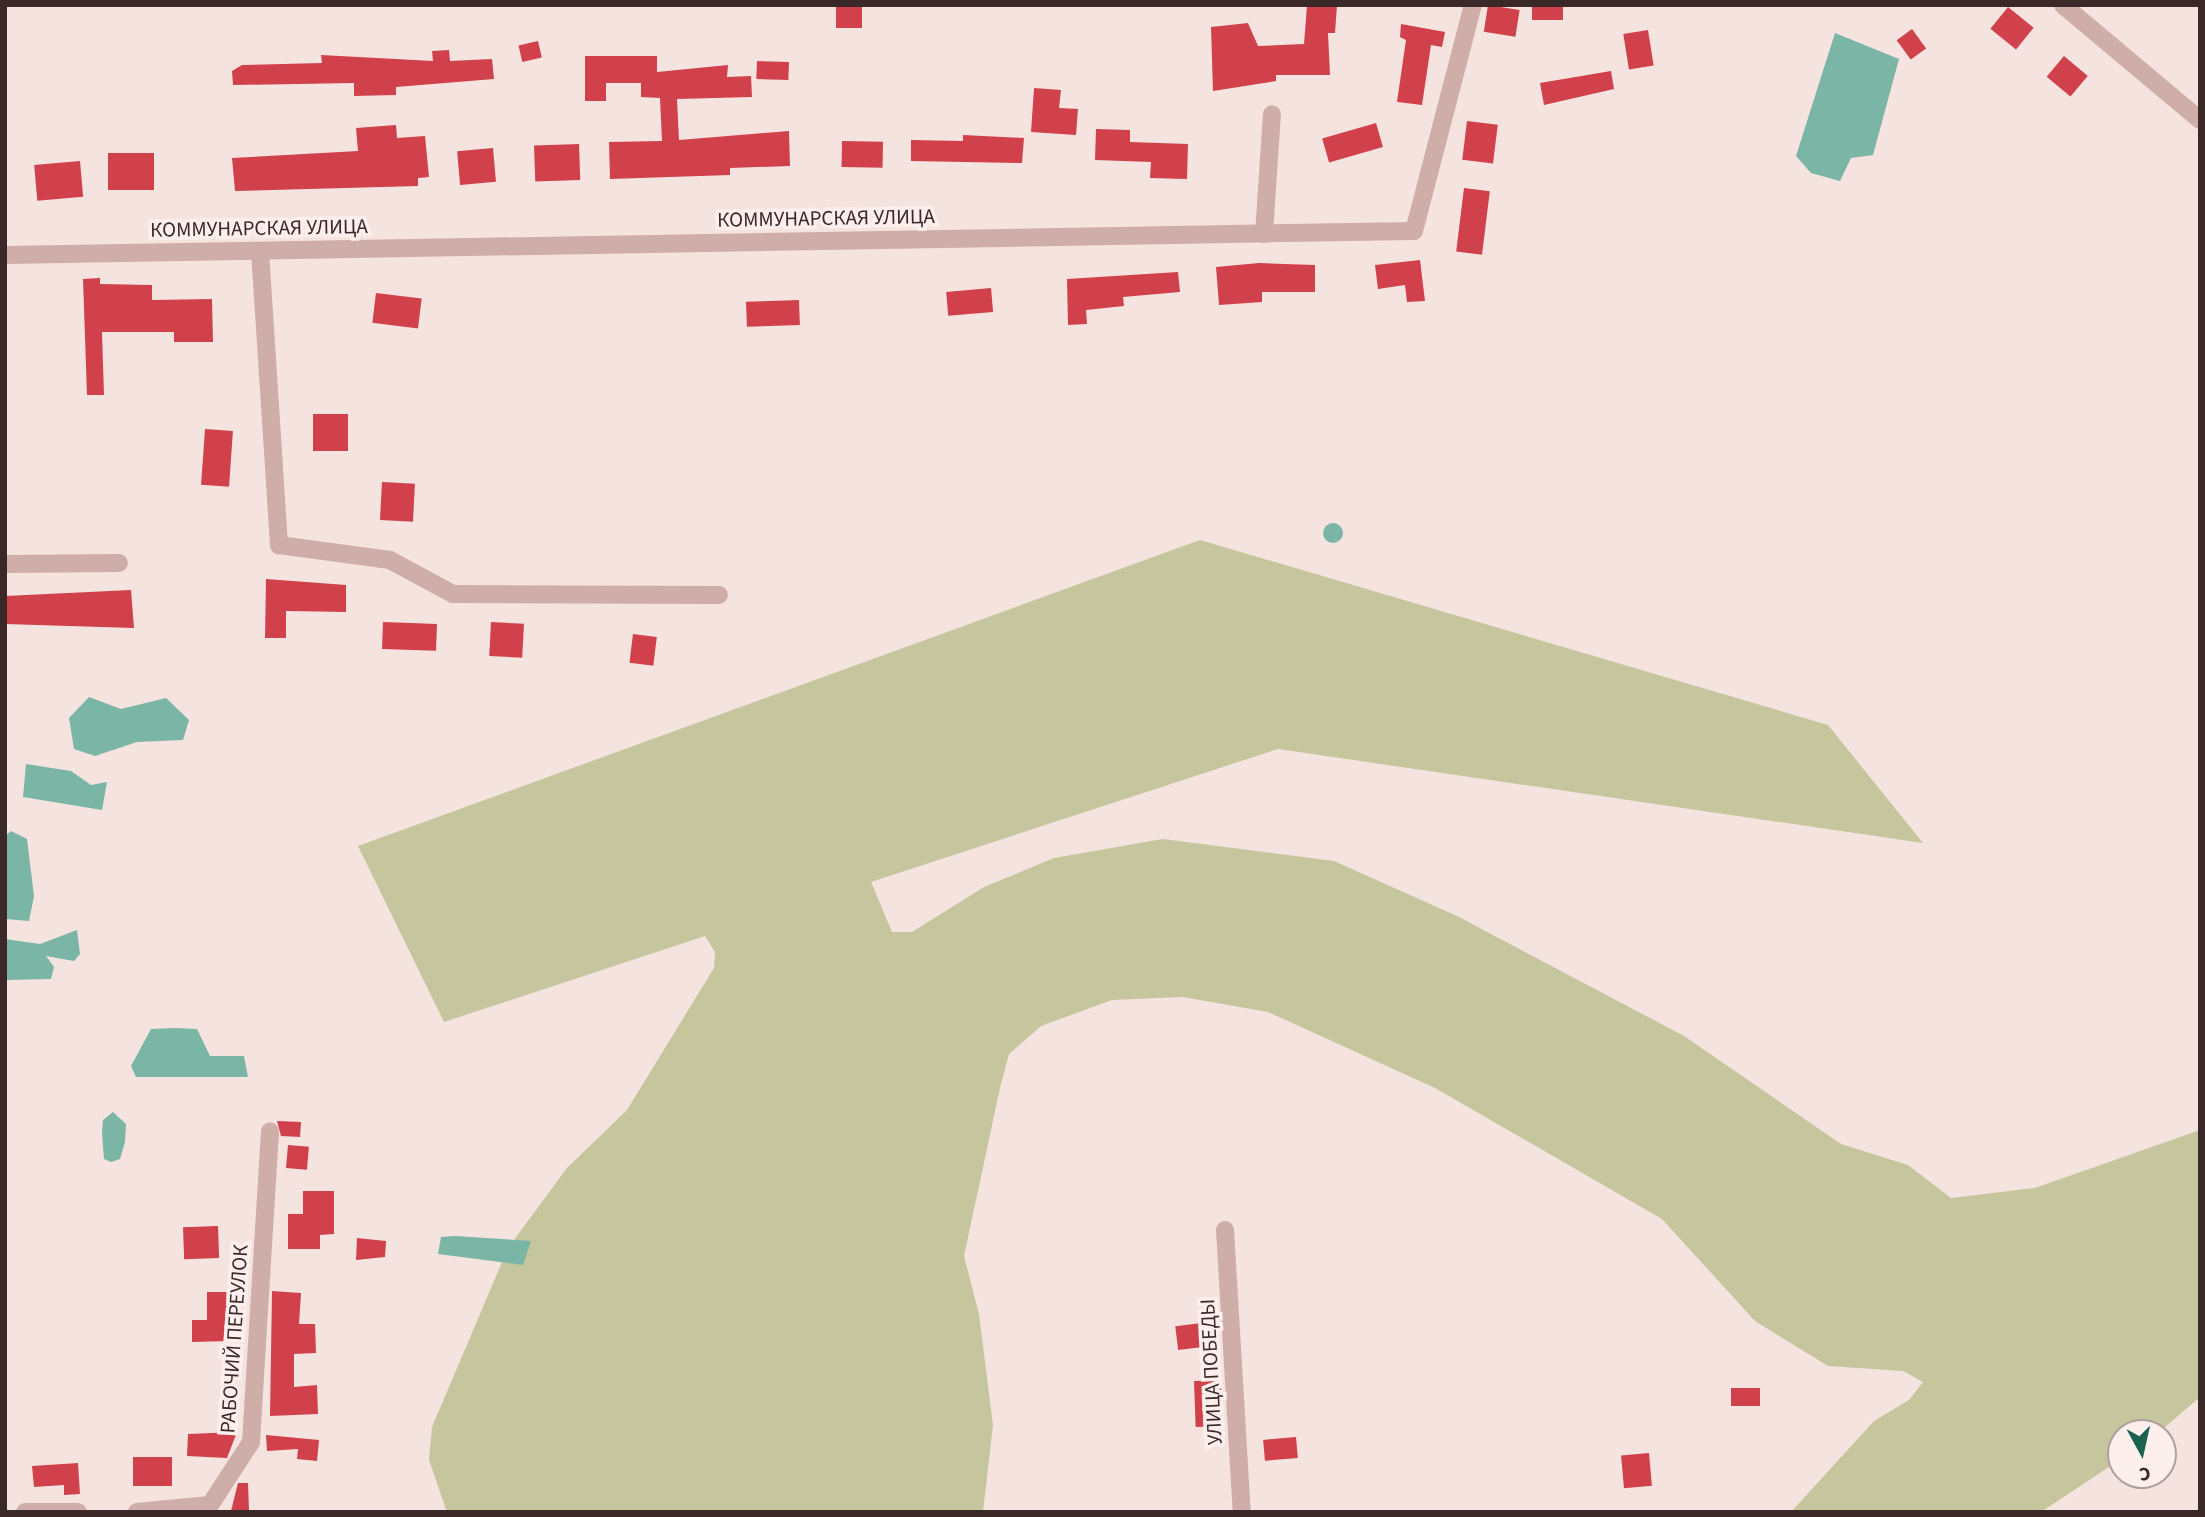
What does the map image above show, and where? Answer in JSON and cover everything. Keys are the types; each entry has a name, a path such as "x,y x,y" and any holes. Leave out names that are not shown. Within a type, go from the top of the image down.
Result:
{"street":[{"name":"КОММУНАРСКАЯ УЛИЦА","path":"5,255 1414,231 1473,5"},
{"path":"2063,5 2200,120"},
{"path":"1264,234 1272,114"},
{"path":"260,251 279,545 390,560 453,594 719,595"},
{"path":"5,564 119,563"},
{"name":"РАБОЧИЙ ПЕРЕУЛОК","path":"137,1512 207,1508 251,1442 270,1132"},
{"name":"УЛИЦА ПОБЕДЫ","path":"1225,1230 1242,1512"},
{"path":"25,1512 78,1512"}],"shaded area":[{"path":"1835,33 1899,59 1873,155 1851,158 1840,181 1811,173 1796,156"},
{"path":"1333,523 1340,526 1343,533 1340,540 1333,543 1326,540 1323,533 1326,526"},
{"path":"1200,540 1828,725 1923,843 1278,749 871,882 892,932 912,932 984,887 1054,858 1163,839 1334,861 1457,916 1684,1036 1841,1144 1908,1165 1951,1198 2035,1188 2200,1130 2200,1397 2174,1419 2107,1419 2107,1468 2041,1512 1791,1512 1874,1421 1909,1400 1923,1382 1903,1371 1828,1366 1755,1321 1662,1219 1435,1088 1268,1012 1183,997 1112,1000 1041,1026 1009,1054 1000,1088 964,1256 979,1314 993,1425 983,1512 447,1512 429,1460 432,1427 508,1248 567,1168 627,1110 714,968 715,952 705,936 444,1022 358,846"},
{"path":"89,697 121,709 166,698 189,720 183,740 137,742 95,756 74,749 69,718"},
{"path":"26,764 71,771 91,785 107,782 102,810 23,797"},
{"path":"11,831 27,839 34,896 29,921 5,919 5,836"},
{"path":"77,930 80,954 74,961 46,956 54,967 51,979 5,980 5,939 40,944"},
{"path":"151,1029 197,1029 210,1056 244,1056 248,1077 136,1077 131,1066"},
{"path":"113,1112 126,1124 120,1159 111,1162 104,1159 102,1133 103,1120"},
{"path":"441,1237 531,1241 523,1265 438,1254"}],"building":[{"path":"836,5 862,5 862,28 836,28"},
{"path":"1307,5 1337,5 1335,33 1328,33 1330,75 1276,75 1276,81 1213,91 1211,27 1248,23 1258,46 1304,44"},
{"path":"1488,5 1520,10 1515,37 1484,32"},
{"path":"1532,5 1563,5 1563,20 1532,20"},
{"path":"2008,7 2034,28 2016,50 1990,29"},
{"path":"1401,24 1445,32 1442,47 1431,45 1422,105 1397,102 1406,40 1400,37"},
{"path":"1912,29 1926,48 1911,60 1897,40"},
{"path":"1648,30 1654,66 1629,69 1623,34"},
{"path":"538,41 542,58 522,62 519,45"},
{"path":"449,50 450,61 492,59 494,79 396,87 396,95 354,96 354,83 233,85 232,71 242,65 322,63 321,55 433,61 432,51"},
{"path":"585,56 657,56 657,72 728,65 727,77 751,76 752,97 677,99 679,140 789,131 790,166 730,168 730,175 610,179 609,142 662,141 660,98 641,97 641,83 606,83 606,101 585,101"},
{"path":"2064,56 2088,76 2070,97 2047,77"},
{"path":"757,61 789,62 788,80 756,79"},
{"path":"1611,71 1614,89 1544,105 1540,83"},
{"path":"1034,88 1061,90 1059,108 1078,109 1076,135 1031,132"},
{"path":"1467,121 1498,125 1493,163 1462,160"},
{"path":"1376,123 1383,147 1329,162 1322,138"},
{"path":"396,125 397,138 425,136 429,177 418,178 418,186 235,191 232,158 358,151 356,128"},
{"path":"1096,129 1130,130 1130,142 1188,144 1187,179 1150,178 1151,162 1095,160"},
{"path":"963,135 1024,138 1022,163 911,161 911,140 963,141"},
{"path":"842,141 883,142 883,168 842,167"},
{"path":"579,144 580,180 535,182 534,146"},
{"path":"493,148 496,182 460,185 457,151"},
{"path":"108,153 154,153 154,190 108,190"},
{"path":"80,161 83,197 37,201 34,165"},
{"path":"1464,188 1490,191 1482,255 1456,252"},
{"path":"1420,260 1425,301 1407,302 1405,285 1378,289 1375,265"},
{"path":"1259,263 1315,265 1315,292 1262,292 1262,302 1219,305 1216,267"},
{"path":"1178,272 1180,292 1123,297 1124,306 1086,310 1087,324 1068,325 1067,279"},
{"path":"100,278 100,284 152,285 152,300 212,299 213,342 174,342 174,332 102,332 104,395 87,395 83,279"},
{"path":"991,288 993,312 948,316 946,292"},
{"path":"376,293 422,299 418,328 372,323"},
{"path":"799,300 800,325 747,327 746,302"},
{"path":"313,414 348,414 348,451 313,451"},
{"path":"205,429 233,431 229,487 201,485"},
{"path":"382,482 415,484 413,522 380,520"},
{"path":"266,579 346,585 346,612 286,611 286,638 265,638"},
{"path":"131,590 134,628 5,624 5,596"},
{"path":"383,622 437,624 436,651 382,649"},
{"path":"491,622 524,624 522,658 489,656"},
{"path":"633,634 657,637 653,666 629,663"},
{"path":"277,1121 301,1122 300,1137 281,1136"},
{"path":"288,1145 309,1147 307,1170 286,1168"},
{"path":"303,1191 334,1191 334,1234 320,1235 320,1249 288,1249 288,1214 303,1214"},
{"path":"218,1226 219,1258 184,1259 183,1227"},
{"path":"357,1238 386,1241 385,1257 356,1260"},
{"path":"272,1291 301,1293 299,1324 315,1324 316,1353 294,1354 294,1387 317,1385 318,1414 270,1416"},
{"path":"207,1292 228,1292 229,1341 192,1342 192,1320 207,1320"},
{"path":"1210,1322 1213,1346 1178,1350 1175,1326"},
{"path":"1221,1380 1223,1426 1196,1427 1194,1381"},
{"path":"1731,1388 1760,1388 1760,1406 1731,1406"},
{"path":"237,1432 227,1458 187,1456 188,1434"},
{"path":"266,1435 319,1440 317,1461 297,1459 298,1449 267,1451"},
{"path":"1296,1437 1298,1458 1265,1461 1263,1440"},
{"path":"1649,1453 1652,1486 1624,1488 1621,1455"},
{"path":"133,1457 172,1457 172,1486 133,1486"},
{"path":"78,1463 80,1494 64,1495 64,1485 34,1487 32,1466"},
{"path":"238,1483 248,1483 249,1510 231,1511"}]}
